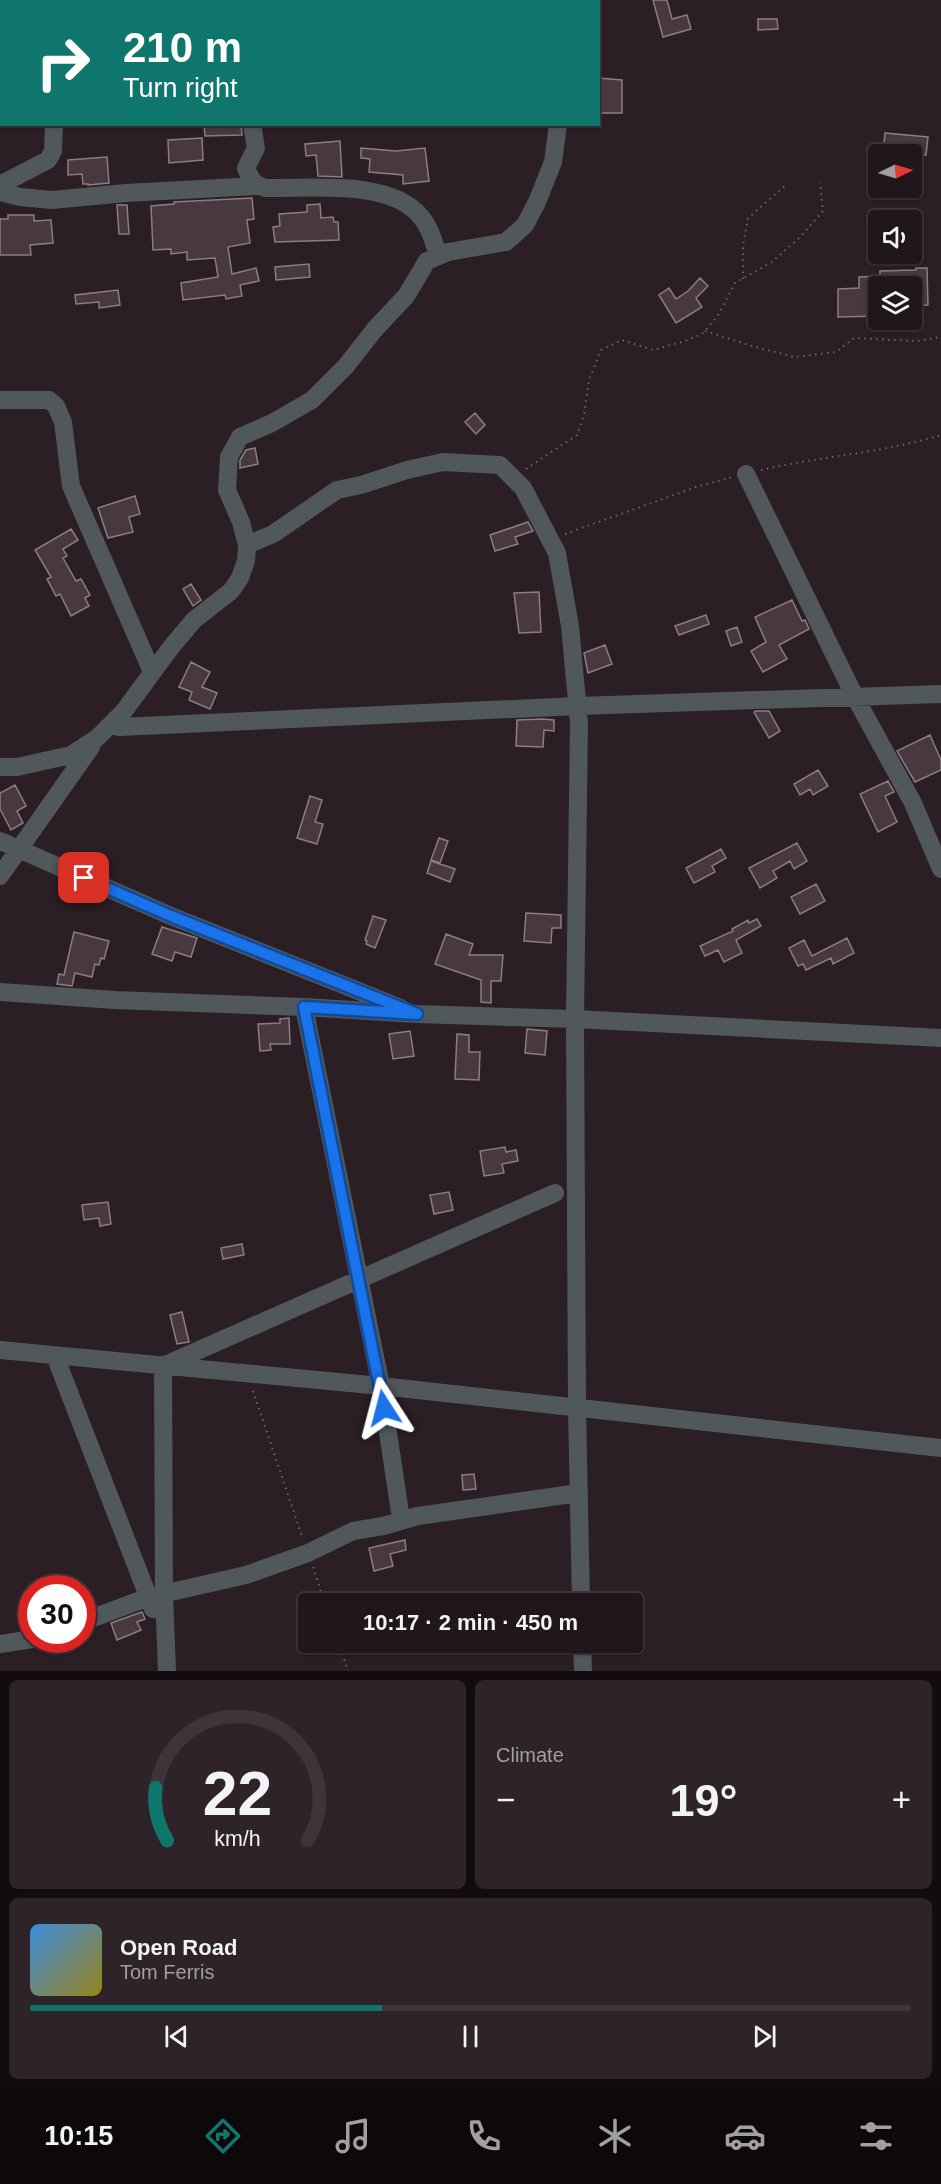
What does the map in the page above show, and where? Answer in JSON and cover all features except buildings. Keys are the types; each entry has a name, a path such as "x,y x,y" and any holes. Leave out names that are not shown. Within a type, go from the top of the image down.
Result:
{"street":[{"path":"0,185 48,160 53,151 54,126"},
{"path":"252,126 256,148 246,168 251,181 257,186"},
{"path":"0,767 17,766 71,755 97,738 119,718 194,620 231,591 240,578 246,561 247,545 242,522 227,489 229,458 240,437 272,423 312,400 346,366 375,329 406,296 427,261 438,255 506,242 525,225 541,194 553,162 558,126"},
{"path":"0,192 20,197 52,200 126,193 257,186 353,189 393,196 409,205 422,218 438,255"},
{"path":"0,400 49,400 56,406 63,422 71,486 152,672"},
{"path":"247,545 273,534 337,490 443,462 500,465 523,488 557,553 570,626 579,723 574,1019 581,1593"},
{"path":"746,474 855,697 913,803 941,869"},
{"path":"119,727 578,706 941,694"},
{"path":"0,876 97,738"},
{"path":"0,841 171,916 417,1014"},
{"path":"0,992 115,1000 574,1019 941,1038"},
{"path":"304,1007 381,1386 401,1519"},
{"path":"163,1366 555,1193"},
{"path":"0,1350 381,1386 941,1448"},
{"path":"55,1356 101,1478 156,1595"},
{"path":"163,1366 156,1595 167,1662 172,1671"},
{"path":"96,1617 156,1595 246,1575 308,1553 353,1531 383,1526 401,1519 579,1493"},
{"path":"0,1644 18,1641"},
{"path":"582,1653 583,1671"}],"path":[{"path":"513,478 577,435 584,415 589,380 600,350 622,340 653,350 685,341 705,331 717,317 735,283 772,262 800,237 823,211 820,182"},
{"path":"743,279 742,246 748,219 786,185"},
{"path":"705,331 795,357 836,352 854,338 916,341 941,337"},
{"path":"247,1374 322,1593"},
{"path":"342,1653 348,1671"}],"route":[{"path":"84,878 171,916 417,1014 304,1007 384,1408"}]}
